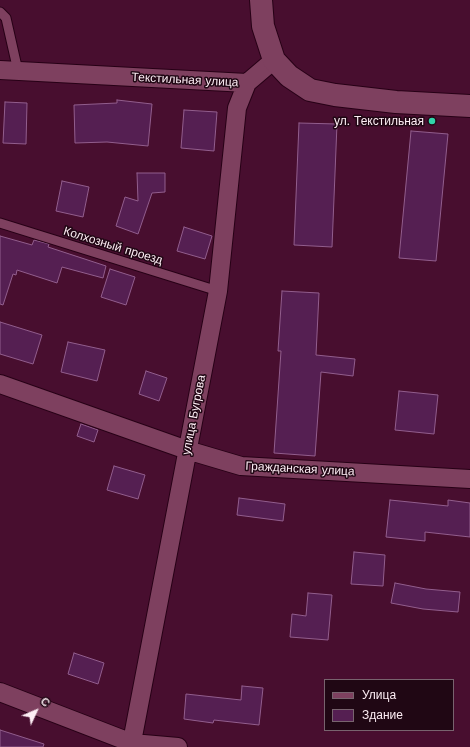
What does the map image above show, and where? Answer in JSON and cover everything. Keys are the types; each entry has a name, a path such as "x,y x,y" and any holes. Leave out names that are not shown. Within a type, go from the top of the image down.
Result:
{"street":[{"path":"261,0 263,26 274,60 289,76 310,90 335,95 396,102 470,106"},
{"name":"Текстильная улица","path":"9,71 247,83 274,60"},
{"name":"улица Бугрова","path":"131,745 218,291 237,108 247,83"},
{"name":"Гражданская улица","path":"0,384 188,450 241,466 470,479"},
{"path":"0,692 131,745 178,747"}],"lane":[{"path":"0,12 6,18 9,71"},
{"name":"Колхозный проезд","path":"0,223 218,291"}],"building":[{"path":"117,100 152,104 148,146 107,142 75,143 74,105 117,103"},
{"path":"5,102 27,103 26,144 3,143"},
{"path":"184,110 217,112 214,151 181,148"},
{"path":"299,123 337,124 332,247 294,245"},
{"path":"411,131 448,134 436,261 399,258"},
{"path":"137,173 165,173 165,192 152,193 138,234 116,226 125,197 138,201"},
{"path":"62,181 89,187 83,217 56,211"},
{"path":"184,227 212,236 205,259 177,251"},
{"path":"0,236 32,245 34,240 49,244 48,247 106,266 103,278 62,267 57,283 17,270 16,275 13,274 3,305 0,304"},
{"path":"110,269 135,277 126,305 101,297"},
{"path":"282,291 319,293 316,355 355,359 353,376 321,372 315,456 274,453 281,351 278,351"},
{"path":"0,322 42,335 33,364 0,354"},
{"path":"68,342 105,350 97,381 61,372"},
{"path":"146,371 167,378 159,401 139,394"},
{"path":"399,391 438,395 434,434 395,430"},
{"path":"81,424 98,430 94,442 77,436"},
{"path":"114,466 145,475 138,499 107,490"},
{"path":"239,498 285,504 283,521 237,515"},
{"path":"390,500 448,506 448,500 470,503 470,537 425,532 425,541 386,537"},
{"path":"354,552 385,555 383,586 351,584"},
{"path":"395,583 426,589 460,592 458,612 423,609 391,603"},
{"path":"308,593 332,595 328,640 290,637 292,614 306,616"},
{"path":"74,653 104,663 98,684 68,674"},
{"path":"242,686 263,688 259,725 214,720 213,723 184,719 186,694 241,700"},
{"path":"0,730 44,744 43,747 0,747"}],"place":[{"name":"ул. Текстильная","path":"432,121"}]}
